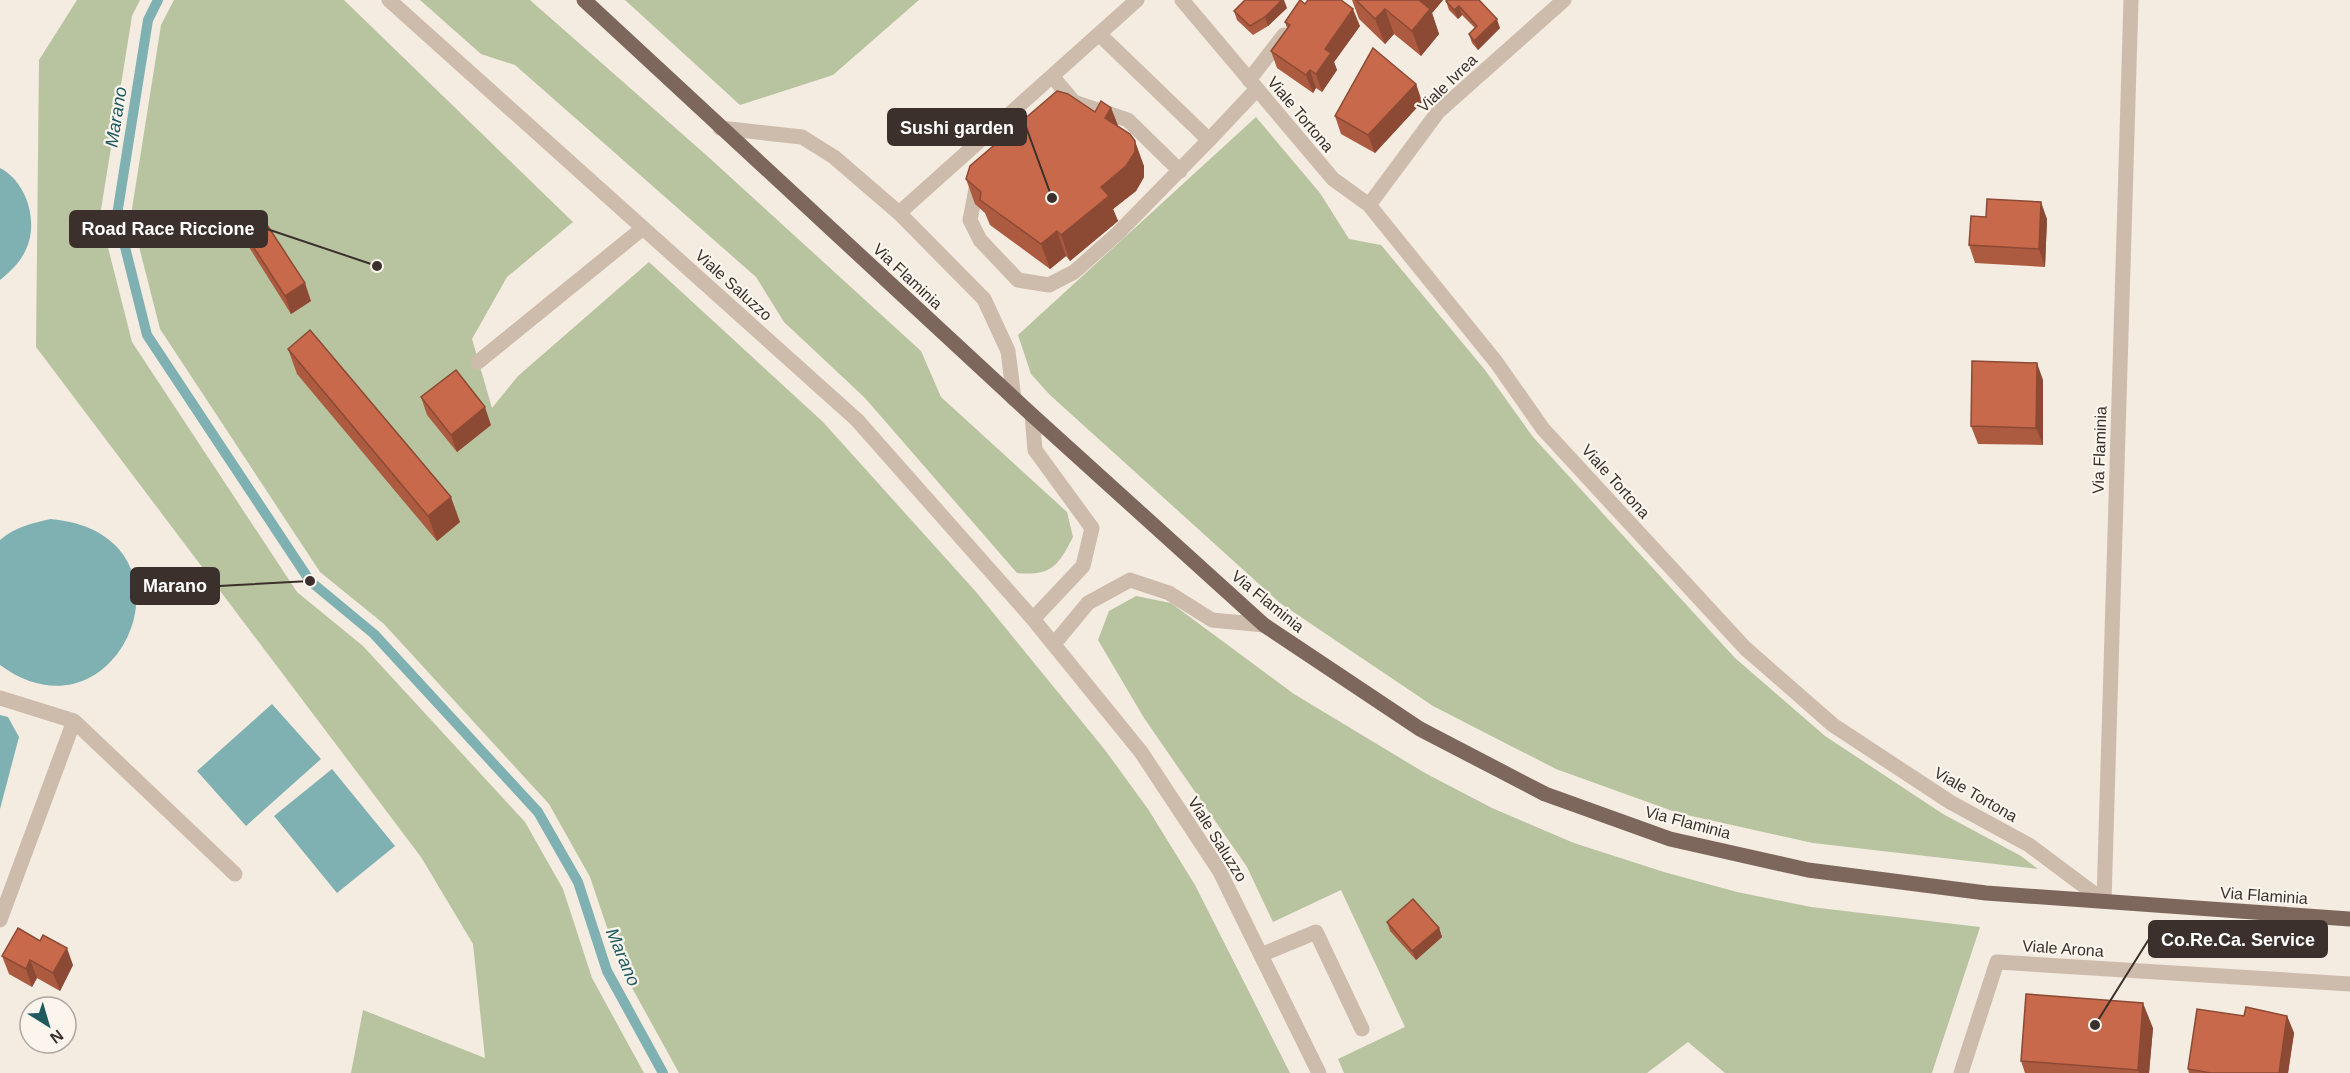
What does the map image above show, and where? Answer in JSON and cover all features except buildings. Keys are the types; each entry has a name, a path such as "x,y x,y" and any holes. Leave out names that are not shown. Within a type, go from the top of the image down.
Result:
{"main road":[{"name":"Via Flaminia","path":"584,0 1014,399 1264,625 1420,729 1545,794 1670,839 1808,870 1986,893 2350,919"}],"street":[{"name":"Viale Saluzzo","path":"389,0 858,420 1033,619 1141,752 1219,870 1319,1073"},
{"path":"899,213 992,122 1137,0"},
{"name":"Viale Tortona","path":"1182,0 1333,179 1369,205 1496,362 1543,429 1744,648 1833,725 1950,802 2029,845 2103,901"},
{"name":"Viale Ivrea","path":"1369,205 1438,112 1564,0"},
{"name":"Via Flaminia","path":"2103,901 2130,0"},
{"path":"994,173 976,189 970,220 980,240 1018,280 1049,285 1074,272 1118,233 1180,171 1209,140 1253,84 1291,27"},
{"path":"1091,37 1209,140"},
{"path":"1044,78 1074,102 1128,120 1180,171"},
{"path":"1056,118 1074,102"},
{"path":"720,128 802,137 834,157 899,213 984,299 1008,351 1014,399"},
{"path":"478,362 643,228"},
{"path":"1032,415 1035,450 1092,528 1083,566 1033,619"},
{"path":"1054,644 1088,603 1130,580 1169,593 1212,620 1264,625"},
{"path":"0,699 74,721 235,874"},
{"path":"0,920 74,721"},
{"path":"1261,955 1316,932 1362,1029"},
{"name":"Viale Arona","path":"1961,1073 1997,962 2350,984"}],"green space":[{"path":"77,0 140,0 132,16 100,216 132,342 297,592 363,646 525,822 563,889 592,978 644,1073 351,1073 363,1010 485,1058 473,944 421,857 36,347 39,60"},
{"path":"174,0 344,0 573,222 507,277 472,339 492,408 518,376 649,262 823,422 977,593 1105,750 1148,809 1195,885 1290,1073 679,1073 620,966 590,877 549,804 384,624 320,572 160,329 131,215 161,25"},
{"path":"420,0 530,0 705,154 921,351 941,397 1067,512 1073,537 1058,562 1046,571 1029,574 1017,573 865,398 784,322 756,277 515,65 481,54"},
{"path":"625,0 919,0 833,75 740,105"},
{"path":"1256,117 1320,193 1349,239 1381,245 1485,370 1533,437 1735,658 1825,736 1943,814 2021,856 2038,869 1813,843 1678,813 1556,769 1433,706 1280,603 1050,395 1031,374 1018,335"},
{"path":"1136,596 1171,603 1294,694 1425,773 1492,808 1574,843 1664,872 1737,892 1811,907 1980,927 1932,1073 1725,1073 1688,1042 1647,1073 1344,1073 1338,1059 1405,1027 1341,890 1273,922 1247,867 1144,718 1098,640 1109,611"}],"water":[{"path":"0,168 9,174 23,192 28,203 31,226 30,237 22,257 0,280"},
{"path":"51,519 99,533 127,561 136,595 130,631 111,661 81,681 43,685 0,665 0,540 30,524"},
{"path":"272,704 321,759 246,826 197,771"},
{"path":"0,715 8,717 19,737 0,809"},
{"path":"332,769 395,846 337,893 274,816"}],"waterway":[{"name":"Marano","path":"158,0 148,20 117,215 147,335 310,581 374,634 538,812 578,882 607,971 663,1073"}],"place":[{"name":"Sushi garden","path":"1052,198"},
{"name":"Road Race Riccione","path":"377,266"},
{"name":"Marano","path":"310,581"},
{"name":"Co.Re.Ca. Service","path":"2095,1025"}]}
